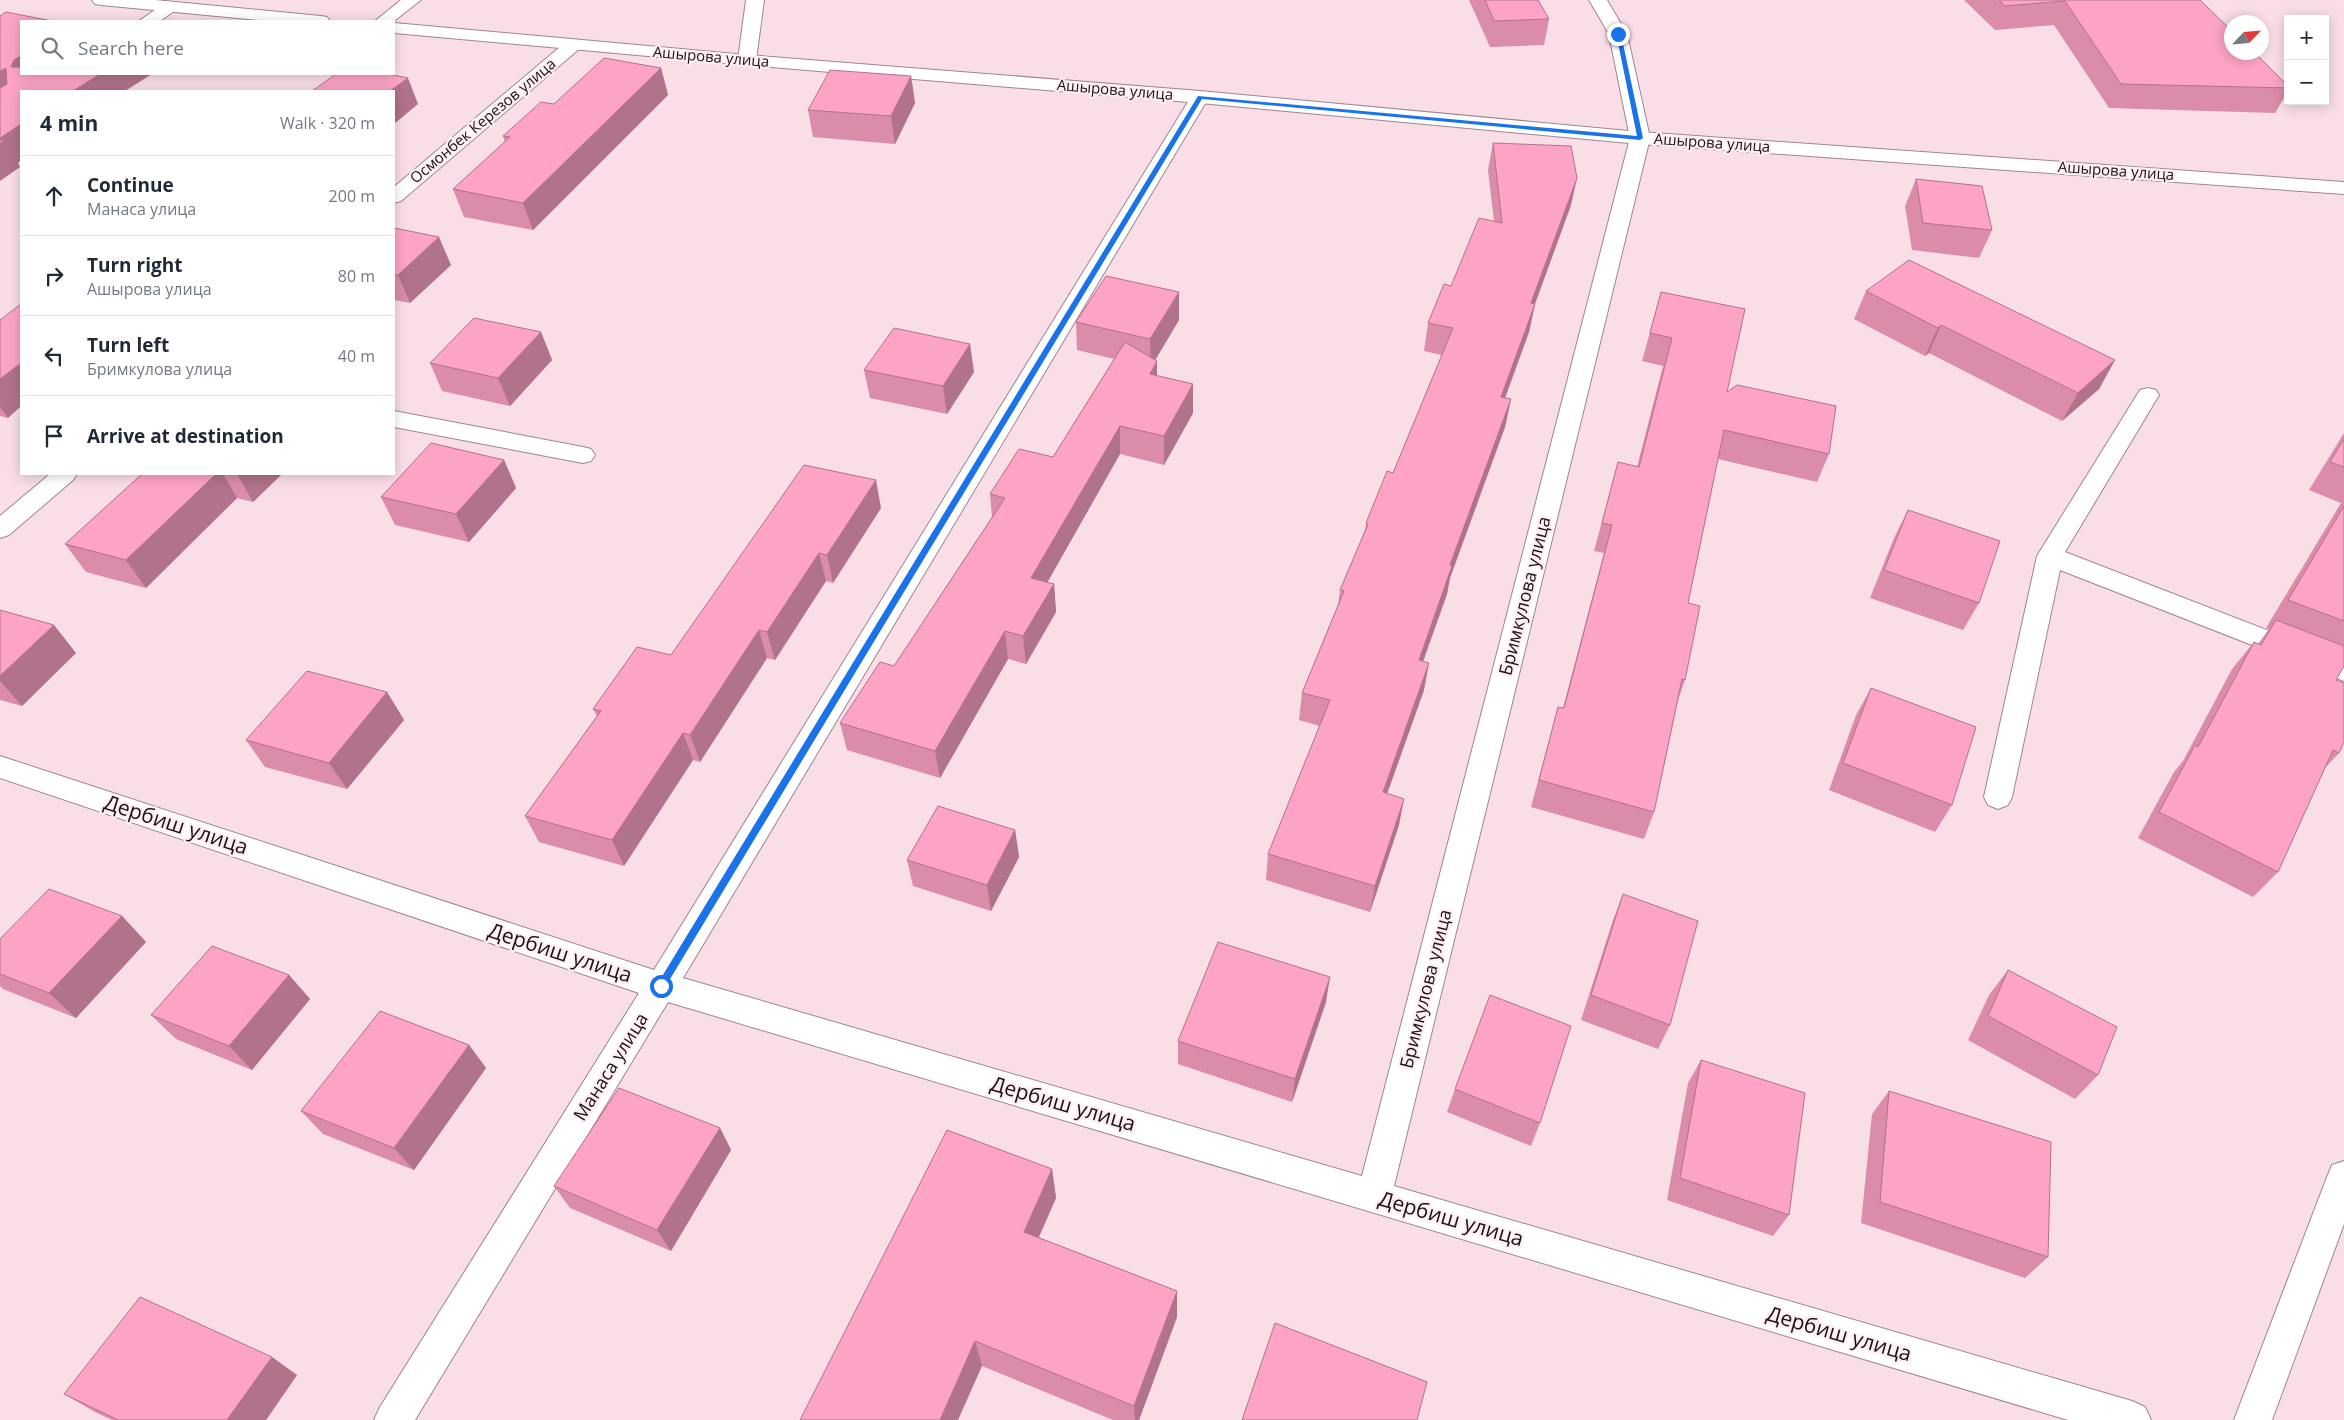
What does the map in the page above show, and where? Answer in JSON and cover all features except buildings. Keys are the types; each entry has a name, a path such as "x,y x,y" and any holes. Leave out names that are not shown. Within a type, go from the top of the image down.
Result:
{"street":[{"path":"101,0 310,20"},
{"path":"384,20 412,0"},
{"path":"746,60 755,0"},
{"name":"Бримкулова улица","path":"1374,1196 1640,138 1618,34 1598,0"},
{"path":"150,20 171,7"},
{"name":"Ашырова улица","path":"395,28 573,46 1200,97 1640,138 2344,188"},
{"name":"Осмонбек Керезов улица","path":"395,195 573,46"},
{"name":"Манаса улица","path":"393,1420 661,986 1200,97"},
{"path":"1998,797 2050,556 2148,395"},
{"path":"395,418 583,455"},
{"path":"0,529 64,475"},
{"path":"2050,556 2344,671"},
{"name":"Дербиш улица","path":"0,767 661,986 2132,1420"},
{"path":"2253,1420 2344,1177"}],"route":[{"path":"661,986 1200,97 1640,138 1618,34"}]}
